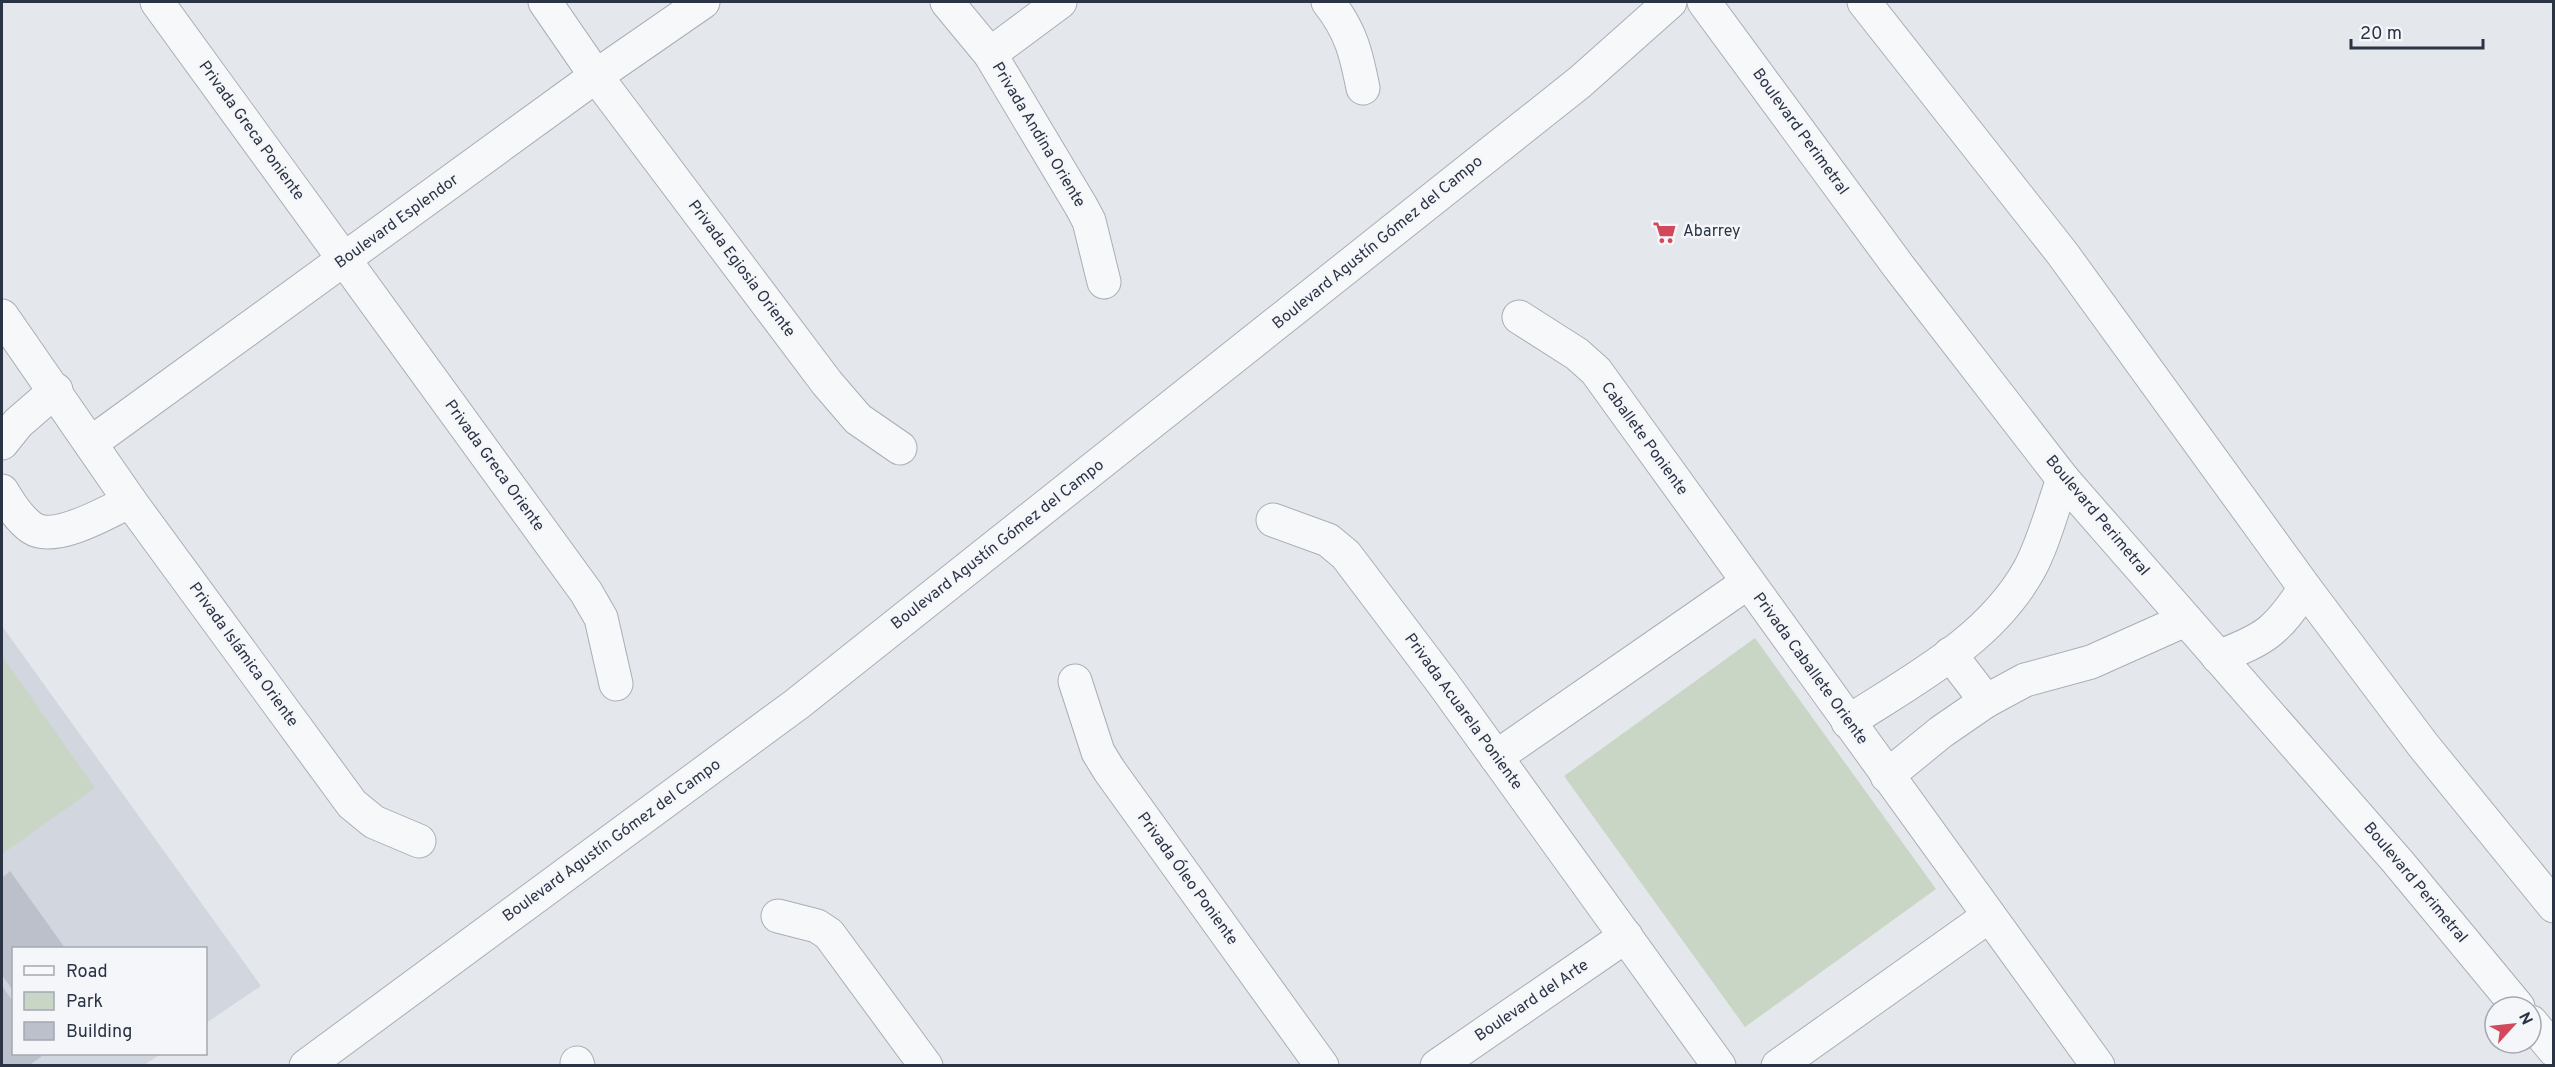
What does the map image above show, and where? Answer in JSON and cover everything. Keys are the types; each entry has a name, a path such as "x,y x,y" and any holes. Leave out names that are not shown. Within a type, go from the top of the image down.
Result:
{"street":[{"name":"Privada Greca Poniente","path":"157,2 344,261"},
{"name":"Privada Egiosia Oriente","path":"544,2 596,76 827,383 858,419 900,448"},
{"name":"Boulevard Esplendor","path":"91,443 596,76 703,2"},
{"name":"Privada Andina Oriente","path":"947,2 990,54 1089,221 1104,282"},
{"path":"990,54 1060,2"},
{"path":"1328,2 1355,46 1363,88"},
{"name":"Boulevard Agustín Gómez del Campo","path":"306,1065 797,704 1562,97 1671,2"},
{"name":"Boulevard Perimetral","path":"1704,2 1899,267 2063,479 2398,862 2508,995"},
{"path":"1864,2 2061,253 2305,588 2423,745 2553,906"},
{"name":"Privada Greca Oriente","path":"344,261 586,592 602,618 616,684"},
{"name":"Privada Islámica Oriente","path":"2,316 56,390 130,501 352,804 374,822 419,841"},
{"name":"Caballete Poniente","path":"1519,317 1577,354 1596,371 1747,583"},
{"path":"2,444 18,423 56,390"},
{"path":"1848,722 1969,640 2005,606 2030,568 2063,479"},
{"path":"2,492 16,512 33,529 58,532 81,525 130,501"},
{"name":"Privada Acuarela Poniente","path":"1274,520 1328,540 1346,555 1496,757 1719,1065"},
{"name":"Privada Caballete Oriente","path":"1496,757 1747,583 2098,1065"},
{"path":"2218,657 2256,643 2277,626 2305,588"},
{"path":"1887,776 1941,732 1986,701 2025,680 2091,662 2186,620"},
{"path":"1950,654 1986,701"},
{"name":"Privada Óleo Poniente","path":"1075,681 1098,752 1108,770 1322,1065"},
{"path":"778,916 817,926 829,934 926,1065"},
{"path":"1778,1065 1989,916"},
{"name":"Boulevard del Arte","path":"1437,1065 1626,936"},
{"path":"2543,1037 2553,1050"}],"shaded area":[{"path":"2,626 261,986 207,1022 207,947 12,947 12,1055 159,1055 144,1065 2,1065"}],"green space":[{"path":"1755,638 1936,889 1745,1027 1564,776"},
{"path":"2,656 95,788 2,854"}],"building":[{"path":"10,871 64,947 12,947 12,989 2,975 2,878"},
{"path":"2,986 12,1000 12,1055 44,1055 28,1066 2,1066"}],"place":[{"name":"Abarrey","path":"1665,232"}]}
